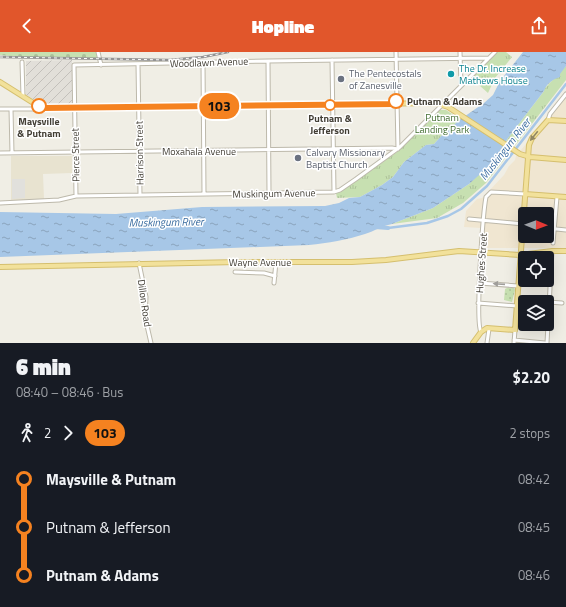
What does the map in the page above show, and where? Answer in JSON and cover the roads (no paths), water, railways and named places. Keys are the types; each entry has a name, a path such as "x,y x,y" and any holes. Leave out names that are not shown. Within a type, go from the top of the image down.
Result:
{"main road":[{"path":"0,82 43,108 436,103 453,110 520,154 566,160"},
{"path":"524,207 527,156 530,140 548,120 566,121"},
{"path":"525,194 566,198"},
{"name":"Wayne Avenue","path":"0,267 139,263 356,262 405,258 452,251 518,255"},
{"name":"Wayne Avenue","path":"554,251 566,251"},
{"path":"474,343 481,332 485,329 515,330 518,286"}],"street":[{"path":"98,52 101,65"},
{"path":"396,52 398,149"},
{"path":"460,52 461,86"},
{"name":"Muskingum Avenue","path":"0,203 59,200 76,196 334,192 340,190 398,149 495,52"},
{"name":"Woodlawn Avenue","path":"74,65 489,58"},
{"path":"332,60 334,192"},
{"path":"268,61 269,193"},
{"path":"22,62 23,96"},
{"path":"203,63 204,194"},
{"name":"Harrison Street","path":"138,64 140,194"},
{"name":"Pierce Street","path":"74,65 76,196"},
{"path":"548,120 549,115 566,94"},
{"path":"0,109 43,108"},
{"path":"11,109 12,153"},
{"name":"Moxahala Avenue","path":"0,153 398,149"},
{"name":"Hughes Street","path":"481,332 478,303 485,201 488,194 493,192 525,194"},
{"path":"556,197 554,229 566,230"},
{"path":"470,220 518,225"},
{"path":"274,283 276,262"},
{"name":"Dillon Road","path":"139,263 146,297 145,317 151,343"},
{"path":"235,272 264,273 275,276"},
{"path":"480,283 518,286"},
{"path":"554,302 562,303"},
{"path":"478,303 517,306"},
{"path":"488,343 489,329"},
{"path":"515,330 514,342 546,343 547,331"}],"water":[{"path":"523,52 566,52 566,66 560,74 560,77 552,80 546,86 544,91 486,169 469,184 433,208 369,233 337,241 309,245 0,257 0,212 116,214 202,207 325,206 339,203 349,198 360,197 393,177 404,162 426,145 434,144 458,121 493,95 500,81"}],"waterway":[{"name":"Muskingum River","path":"388,228 427,223 448,216 461,209 487,186 566,84"},
{"name":"Muskingum River","path":"375,227 388,228"}],"railway":[{"path":"0,57 169,60 203,57 228,52"}],"place":[{"name":"The Dr. Increase Mathews House","path":"451,74"},
{"name":"The Pentecostals of Zanesville","path":"341,79"},
{"name":"Putnam & Adams","path":"396,101"},
{"name":"Putnam & Jefferson","path":"330,105"},
{"name":"Maysville & Putnam","path":"39,106"},
{"name":"Calvary Missionary Baptist Church","path":"298,158"}],"park label":[{"name":"Putnam Landing Park","path":"442,122"}]}
